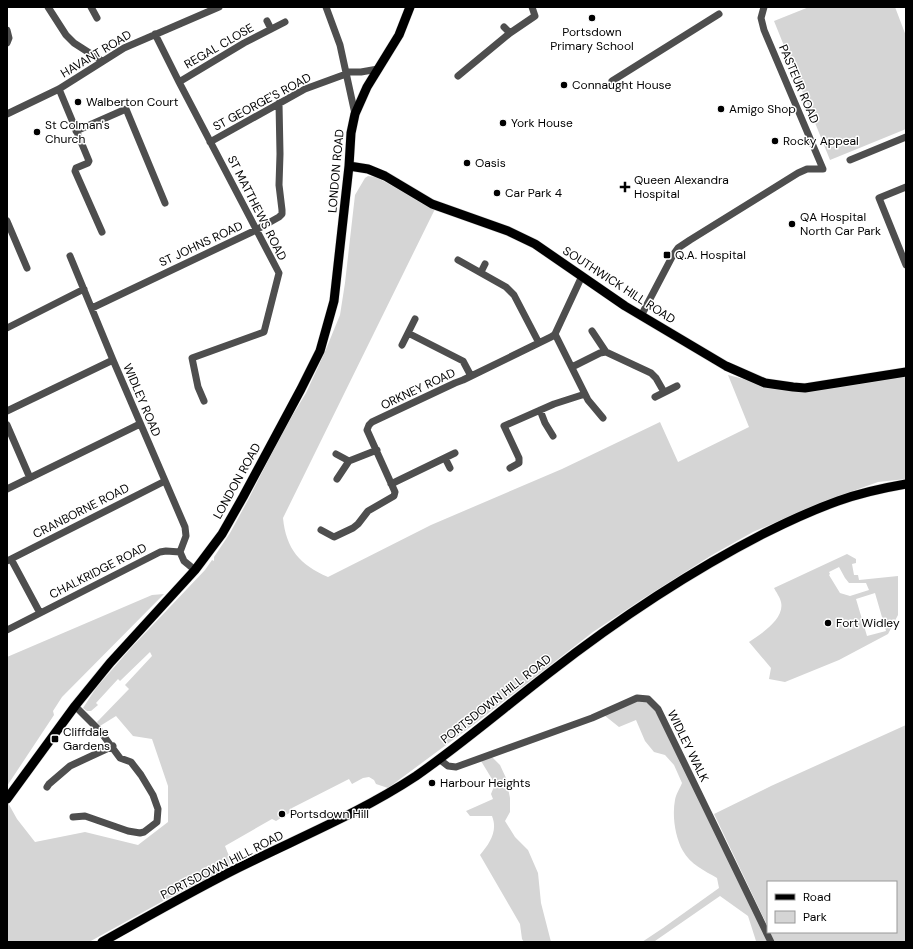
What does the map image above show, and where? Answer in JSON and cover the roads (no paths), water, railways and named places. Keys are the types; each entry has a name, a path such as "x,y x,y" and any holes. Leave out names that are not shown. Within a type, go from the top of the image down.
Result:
{"main road":[{"name":"LONDON ROAD","path":"7,798 75,706 110,663 195,570 222,534 302,388 320,351 334,301 349,166 351,133 355,114 367,87 399,35 410,7"},
{"name":"SOUTHWICK HILL ROAD","path":"349,166 368,169 385,176 432,204 508,231 535,244 641,316 726,366 766,383 805,388 906,372"},
{"name":"PORTSDOWN HILL ROAD","path":"102,942 239,868 385,796 417,775 626,616 732,550 801,515 839,500 906,484"}],"street":[{"path":"48,7 64,33 74,43 102,61"},
{"path":"91,7 97,18"},
{"name":"HAVANT ROAD","path":"7,114 59,89 124,48 219,7"},
{"path":"326,7 340,45 355,114"},
{"path":"458,76 510,33 535,16 532,7"},
{"name":"PASTEUR ROAD","path":"641,316 678,248 798,173 807,169 823,169 764,30 761,18 764,7"},
{"path":"612,81 718,14"},
{"name":"REGAL CLOSE","path":"267,21 271,29"},
{"name":"REGAL CLOSE","path":"179,82 231,51 285,22"},
{"path":"504,27 510,33"},
{"path":"7,43 9,38 8,31"},
{"name":"ST MATTHEWS ROAD","path":"155,34 279,273 264,332 192,358 198,387 204,401"},
{"name":"ST GEORGE'S ROAD","path":"210,142 305,89 346,73 378,70"},
{"path":"59,89 89,161 88,163 76,168 75,171 102,232"},
{"name":"ST JOHNS ROAD","path":"92,308 256,230 276,220 282,214 279,186 279,103"},
{"path":"76,131 126,109 165,203"},
{"path":"850,160 906,137"},
{"path":"906,187 879,198 906,265"},
{"path":"7,221 27,268"},
{"name":"WIDLEY ROAD","path":"70,256 185,527 186,536 180,552"},
{"path":"458,260 506,287 514,295 539,343"},
{"path":"481,272 485,264"},
{"path":"582,276 555,334 588,400 603,418"},
{"path":"7,328 84,290"},
{"path":"402,345 415,319"},
{"path":"592,331 606,352 651,373 656,378 664,392"},
{"path":"408,333 463,361 471,376"},
{"name":"ORKNEY ROAD","path":"391,484 367,430 372,422 471,376 555,334"},
{"path":"572,367 600,353 606,352"},
{"path":"7,411 113,360"},
{"path":"655,397 677,386"},
{"path":"510,468 519,463 519,458 504,426 540,410 585,394"},
{"path":"540,410 545,423 553,436"},
{"path":"7,489 140,424"},
{"path":"7,425 30,478"},
{"path":"337,479 349,461 377,450"},
{"path":"321,530 335,541 358,524 374,506 391,499 394,496 395,492 391,484 455,453"},
{"path":"336,454 349,461"},
{"path":"445,458 450,468"},
{"name":"CRANBORNE ROAD","path":"9,560 165,481"},
{"name":"CHALKRIDGE ROAD","path":"7,630 160,552 180,552"},
{"path":"180,552 184,561 195,570"},
{"path":"9,560 40,613"},
{"name":"WIDLEY WALK","path":"439,758 448,766 456,767 592,718 637,698 648,699 658,708 771,942"},
{"path":"73,818 85,816 136,832 144,832 157,822 158,809 153,795 131,762 120,758 113,746 75,706"},
{"path":"47,787 70,766 113,746"}],"place":[{"name":"Portsdown Primary School","path":"592,18"},
{"name":"Connaught House","path":"564,85"},
{"name":"Walberton Court","path":"78,102"},
{"name":"Amigo Shop","path":"721,109"},
{"name":"York House","path":"503,123"},
{"name":"St Colman's Church","path":"37,132"},
{"name":"Rocky Appeal","path":"775,141"},
{"name":"Oasis","path":"467,163"},
{"name":"Queen Alexandra Hospital","path":"625,187"},
{"name":"Car Park 4","path":"497,193"},
{"name":"QA Hospital North Car Park","path":"792,224"},
{"name":"Q.A. Hospital","path":"667,255"},
{"name":"Fort Widley","path":"828,623"},
{"name":"Cliffdale Gardens","path":"55,739"},
{"name":"Harbour Heights","path":"432,783"},
{"name":"Portsdown Hill","path":"282,814"}]}
